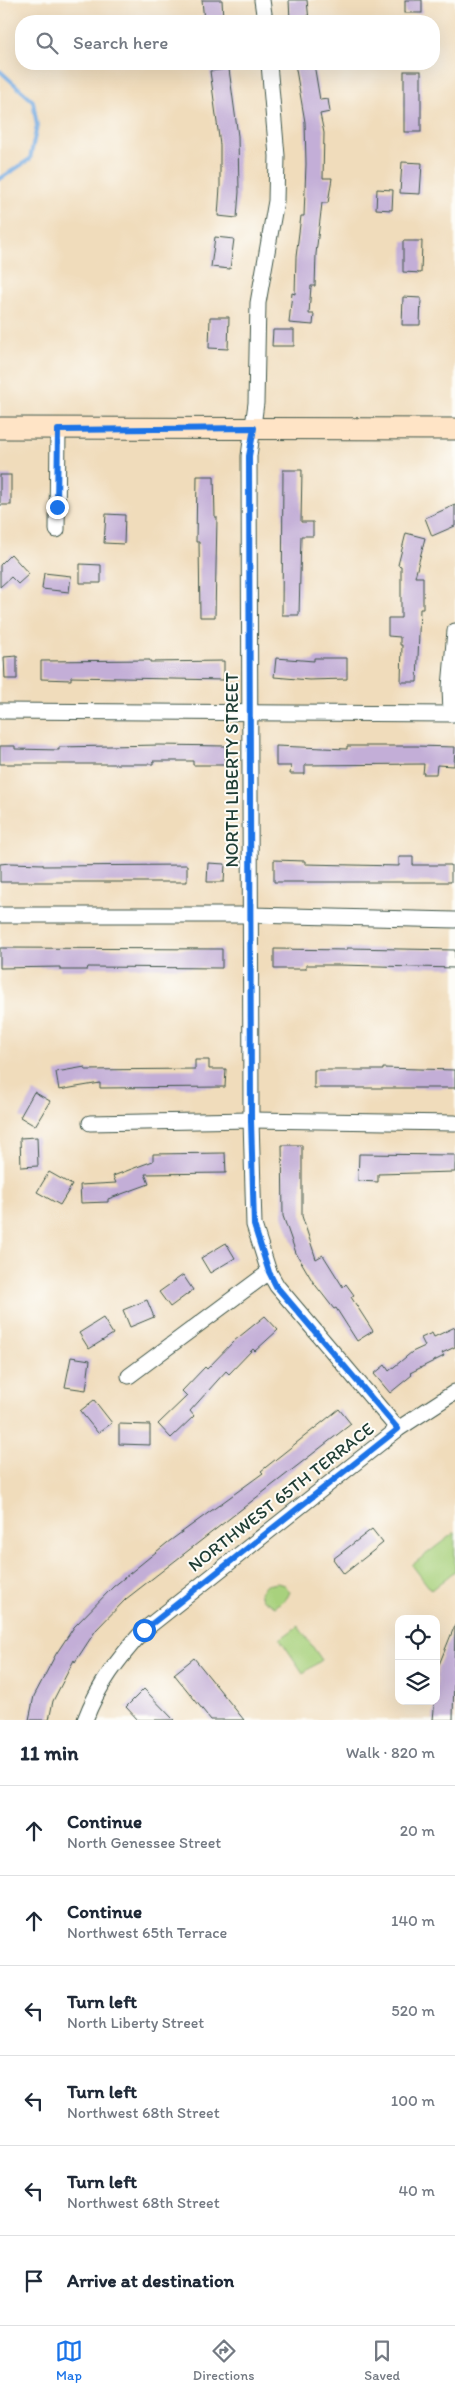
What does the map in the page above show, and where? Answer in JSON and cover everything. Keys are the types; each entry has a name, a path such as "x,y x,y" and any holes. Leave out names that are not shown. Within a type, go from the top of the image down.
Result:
{"main road":[{"path":"0,428 58,430 455,428"}],"street":[{"path":"262,0 264,15"},
{"name":"NORTH LIBERTY STREET","path":"270,70 276,147 276,201 258,303 254,428 249,456 251,1120 254,1225 269,1272 276,1286 398,1429"},
{"path":"57,530 58,430"},
{"path":"0,711 453,714 450,687 455,631"},
{"path":"0,915 251,915 455,920"},
{"path":"90,1123 251,1120 455,1123"},
{"path":"129,1376 269,1272"},
{"name":"NORTHWEST 65TH TERRACE","path":"85,1720 104,1680 121,1656 144,1630 398,1429 455,1392"}],"green space":[{"path":"455,1532 455,1571 431,1590 412,1565"},
{"path":"277,1583 285,1585 290,1592 287,1598 275,1607 262,1599 260,1592 266,1585"},
{"path":"298,1626 322,1660 303,1673 280,1639"}],"building":[{"path":"202,0 222,0 223,15 203,15"},
{"path":"289,0 307,0 308,15 290,15"},
{"path":"405,0 422,0 422,13 405,13"},
{"path":"229,70 238,136 239,192 237,218 218,216 220,145 210,71"},
{"path":"296,70 315,70 320,100 328,99 330,112 320,114 324,133 323,178 332,178 328,203 322,203 316,254 315,286 311,286 309,314 314,314 313,325 289,323 292,293 295,294 296,257 301,216 304,216 305,122"},
{"path":"404,71 421,71 421,132 404,132"},
{"path":"402,162 422,163 420,194 400,193"},
{"path":"377,189 393,190 392,210 376,209"},
{"path":"215,237 234,239 230,269 211,267"},
{"path":"403,241 422,241 421,273 403,272"},
{"path":"403,297 421,298 420,325 402,325"},
{"path":"210,317 229,317 228,349 209,348"},
{"path":"273,330 294,330 294,346 272,346"},
{"path":"283,470 302,470 301,522 313,522 313,536 301,536 299,615 282,615"},
{"path":"0,475 11,475 11,505 0,505"},
{"path":"197,476 214,476 215,517 217,517 215,617 200,617 199,542 196,542"},
{"path":"455,505 455,526 432,536 425,518"},
{"path":"106,514 125,515 124,544 104,543"},
{"path":"406,533 425,538 415,577 423,577 423,609 420,609 417,682 401,682 402,645 400,645 400,637 388,636 388,618 401,618 401,566 398,565"},
{"path":"11,554 29,574 18,584 11,577 0,587 0,565"},
{"path":"80,564 101,565 101,583 80,583"},
{"path":"44,573 71,576 69,592 42,589"},
{"path":"17,656 17,679 5,679 4,657"},
{"path":"276,658 314,661 314,658 347,658 347,679 309,680 274,677"},
{"path":"150,660 150,662 224,661 224,680 71,677 71,680 41,679 41,661"},
{"path":"0,746 15,746 15,749 59,750 59,747 226,746 225,765 193,765 193,761 153,761 153,764 0,764"},
{"path":"276,746 347,749 347,746 455,747 454,766 437,765 436,774 423,774 424,764 305,765 305,774 290,774 291,766 276,766"},
{"path":"399,857 413,857 413,865 451,865 451,882 274,882 274,860 305,861 305,864 399,866"},
{"path":"208,863 225,864 224,882 207,882"},
{"path":"0,864 43,864 43,866 187,865 187,882 0,882"},
{"path":"0,948 222,949 222,968 88,967 87,970 60,970 60,967 0,968"},
{"path":"347,948 455,950 455,968 306,965 306,969 274,969 274,949 347,950"},
{"path":"195,1060 209,1060 209,1069 226,1069 225,1087 100,1088 100,1083 59,1090 56,1072 85,1067 85,1070 195,1069"},
{"path":"383,1068 455,1070 455,1088 314,1088 314,1070 383,1070"},
{"path":"34,1092 50,1101 35,1126 20,1117"},
{"path":"37,1137 38,1166 21,1167 20,1138"},
{"path":"282,1145 302,1145 302,1216 316,1259 323,1255 343,1287 346,1284 354,1295 351,1297 373,1331 357,1341 336,1308 334,1309 313,1282 296,1253 283,1216"},
{"path":"225,1153 226,1173 145,1174 149,1184 108,1199 108,1202 81,1203 80,1185 116,1183 113,1176 153,1161 153,1154"},
{"path":"359,1154 455,1155 455,1172 378,1174 378,1182 358,1181"},
{"path":"49,1172 72,1185 60,1205 37,1192"},
{"path":"226,1243 235,1258 210,1273 201,1258"},
{"path":"183,1275 193,1290 170,1307 159,1292"},
{"path":"147,1300 154,1317 130,1327 123,1310"},
{"path":"265,1316 278,1330 255,1351 253,1349 229,1374 226,1371 190,1411 194,1416 171,1438 158,1424 187,1396 182,1391 205,1367 207,1369 234,1341"},
{"path":"103,1318 113,1334 89,1349 79,1333"},
{"path":"455,1327 455,1347 442,1353 444,1356 410,1373 412,1375 390,1393 374,1374 385,1365 389,1371 412,1352 425,1346 421,1338 432,1333 434,1337"},
{"path":"71,1357 90,1360 86,1390 65,1387"},
{"path":"94,1400 112,1423 98,1433 80,1411"},
{"path":"339,1409 351,1424 126,1599 96,1630 75,1662 74,1660 53,1701 49,1720 29,1720 34,1696 56,1654 74,1627 113,1587 167,1543 263,1473 261,1471"},
{"path":"119,1424 150,1425 150,1445 119,1444"},
{"path":"372,1529 383,1543 344,1574 333,1559"},
{"path":"455,1625 453,1720 433,1720 434,1705 440,1705 440,1662"},
{"path":"194,1658 244,1720 211,1720 174,1674"},
{"path":"144,1689 174,1720 138,1720 126,1707"}],"waterway":[{"path":"0,71 33,101 37,126 30,159 0,179"}],"route":[{"path":"57,507 58,430 254,428 249,456 251,1120 254,1225 261,1254 276,1286 398,1429 144,1630"}]}
